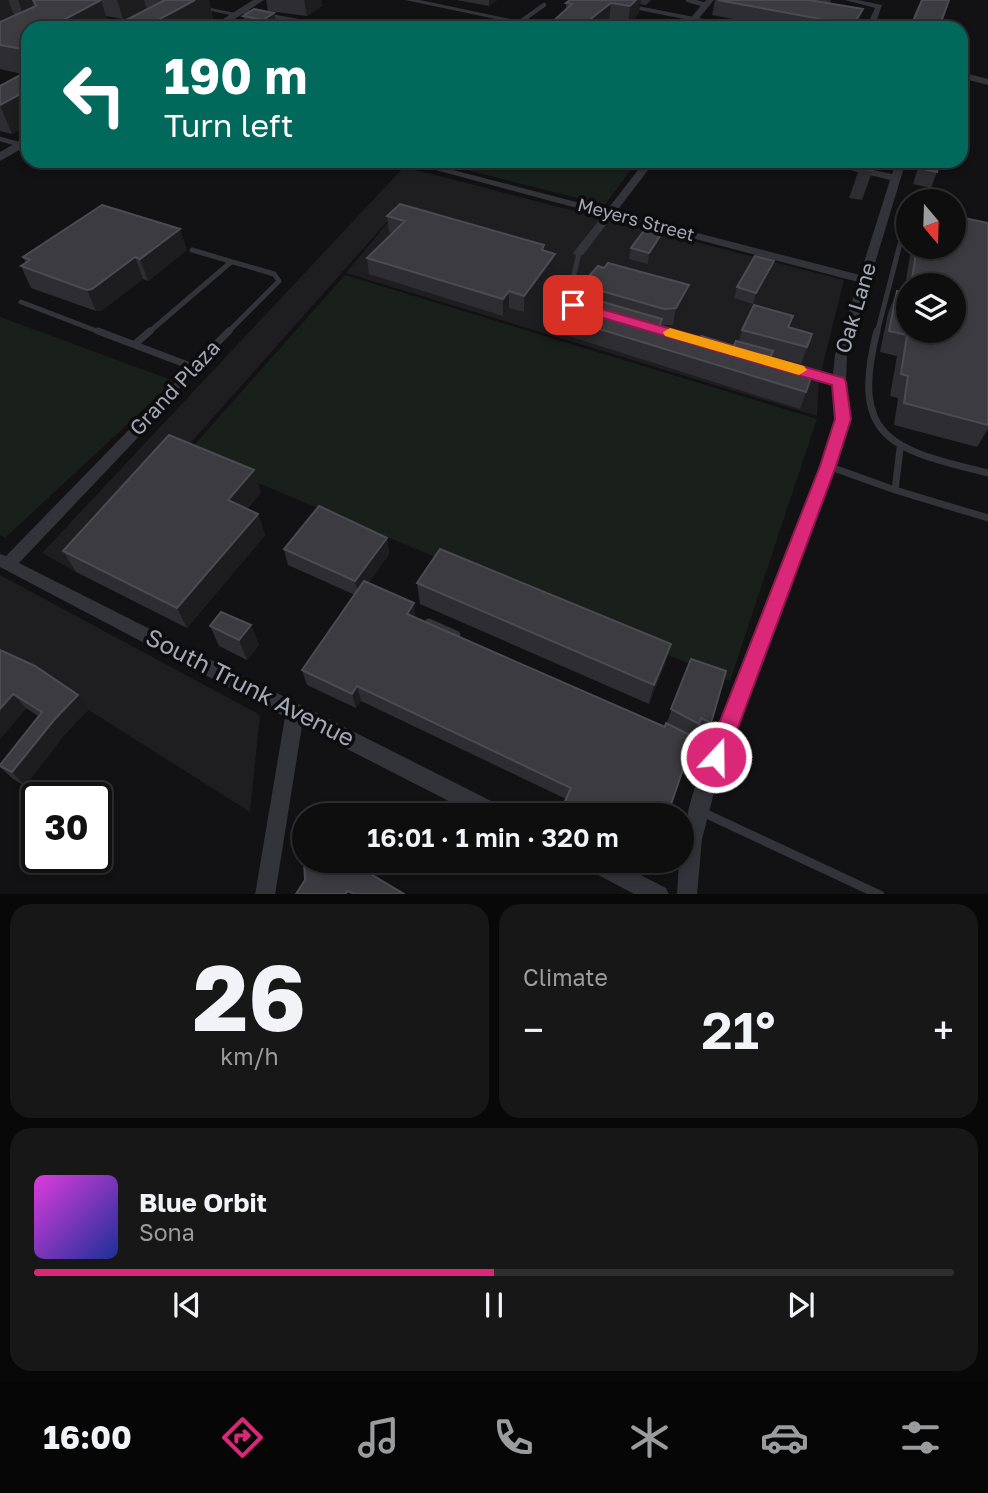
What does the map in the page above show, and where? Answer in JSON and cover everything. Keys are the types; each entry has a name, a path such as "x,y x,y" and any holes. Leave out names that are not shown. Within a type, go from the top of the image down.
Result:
{"street":[{"path":"160,0 239,13"},
{"path":"227,21 259,0"},
{"path":"409,0 515,21"},
{"path":"593,0 609,1 683,21"},
{"path":"849,0 880,3 871,21"},
{"path":"692,21 708,2"},
{"path":"968,77 988,82"},
{"path":"0,157 21,144"},
{"name":"Meyers Street","path":"434,168 865,280"},
{"path":"579,253 645,168"},
{"path":"851,168 896,178"},
{"name":"Oak Lane","path":"687,894 687,868 699,810 716,757 828,466 843,419 839,382 841,355 899,168"},
{"name":"Grand Plaza","path":"4,562 160,406"},
{"name":"South Trunk Avenue","path":"4,562 474,803"},
{"path":"265,894 295,713"},
{"path":"616,873 659,894"}],"lane":[{"path":"688,0 708,2"},
{"path":"521,21 544,5"},
{"path":"239,13 297,21"},
{"path":"91,18 103,21"},
{"path":"0,139 21,142"},
{"name":"Grand Plaza","path":"160,406 193,367 279,281 274,274 192,250"},
{"path":"579,253 573,271 571,292 573,305 586,308"},
{"path":"896,259 869,369 874,421 883,436 900,449 988,474"},
{"path":"135,344 232,262"},
{"path":"21,302 193,367"},
{"path":"638,323 715,345"},
{"path":"753,357 839,382"},
{"path":"895,490 900,449"},
{"path":"828,466 895,490 988,518"},
{"path":"429,623 463,639"},
{"path":"677,737 716,757"},
{"path":"699,810 880,894"}],"shaded area":[{"path":"403,168 844,280 819,380 817,416 346,273 402,205 76,572 42,553"},
{"path":"459,168 632,168 605,205"},
{"path":"345,275 817,419 730,681 187,453"},
{"path":"0,317 174,381 5,538 0,535"},
{"path":"0,575 260,715 250,812 0,654"}],"building":[{"path":"33,0 101,0 61,21 21,21 21,49 0,45 0,22 36,6"},
{"path":"165,0 195,0 156,21 124,21"},
{"path":"570,0 636,0 630,6 611,3 588,21 553,21 572,4 566,3"},
{"path":"718,0 809,0 863,9 856,21 831,21"},
{"path":"922,0 949,0 941,21 913,21"},
{"path":"254,9 274,13 263,20 243,16"},
{"path":"21,75 21,94 0,105 0,86"},
{"path":"919,168 938,168 937,172"},
{"path":"400,204 544,245 542,250 555,254 524,296 509,291 503,299 367,258 405,221 387,216"},
{"path":"102,205 180,229 140,259 135,257 92,289 87,290 21,266 30,260 23,257"},
{"path":"966,218 988,223 988,425 904,403 908,376 901,374 906,343 966,343 966,273 913,273 915,259 966,259"},
{"path":"646,228 662,233 649,253 631,248"},
{"path":"755,256 774,261 756,293 737,287"},
{"path":"608,263 689,285 676,308 664,309 581,285 598,266 604,268"},
{"path":"575,294 662,319 657,332 697,343 701,336 734,346 736,341 773,351 768,362 812,375 806,392 560,317"},
{"path":"896,296 896,333 889,331"},
{"path":"754,305 793,316 788,327 812,334 807,347 742,330"},
{"path":"169,435 254,470 228,500 258,514 177,608 63,551"},
{"path":"319,506 387,538 355,581 284,549"},
{"path":"440,549 671,644 654,685 417,583"},
{"path":"364,581 414,603 407,614 665,727 666,723 694,737 671,803 564,803 571,788 357,686 352,694 302,670"},
{"path":"221,612 251,625 239,640 210,626"},
{"path":"0,650 35,666 78,695 12,772 0,765 42,712 13,694 0,709"},
{"path":"691,659 726,671 711,723 701,718 699,724 671,709"},
{"path":"305,873 369,873 404,894 354,894 348,891 345,894 296,894 305,880"}],"slow traffic":[{"path":"670,332 799,370"}],"route":[{"path":"573,305 839,382 843,419 828,466 716,757"}]}
